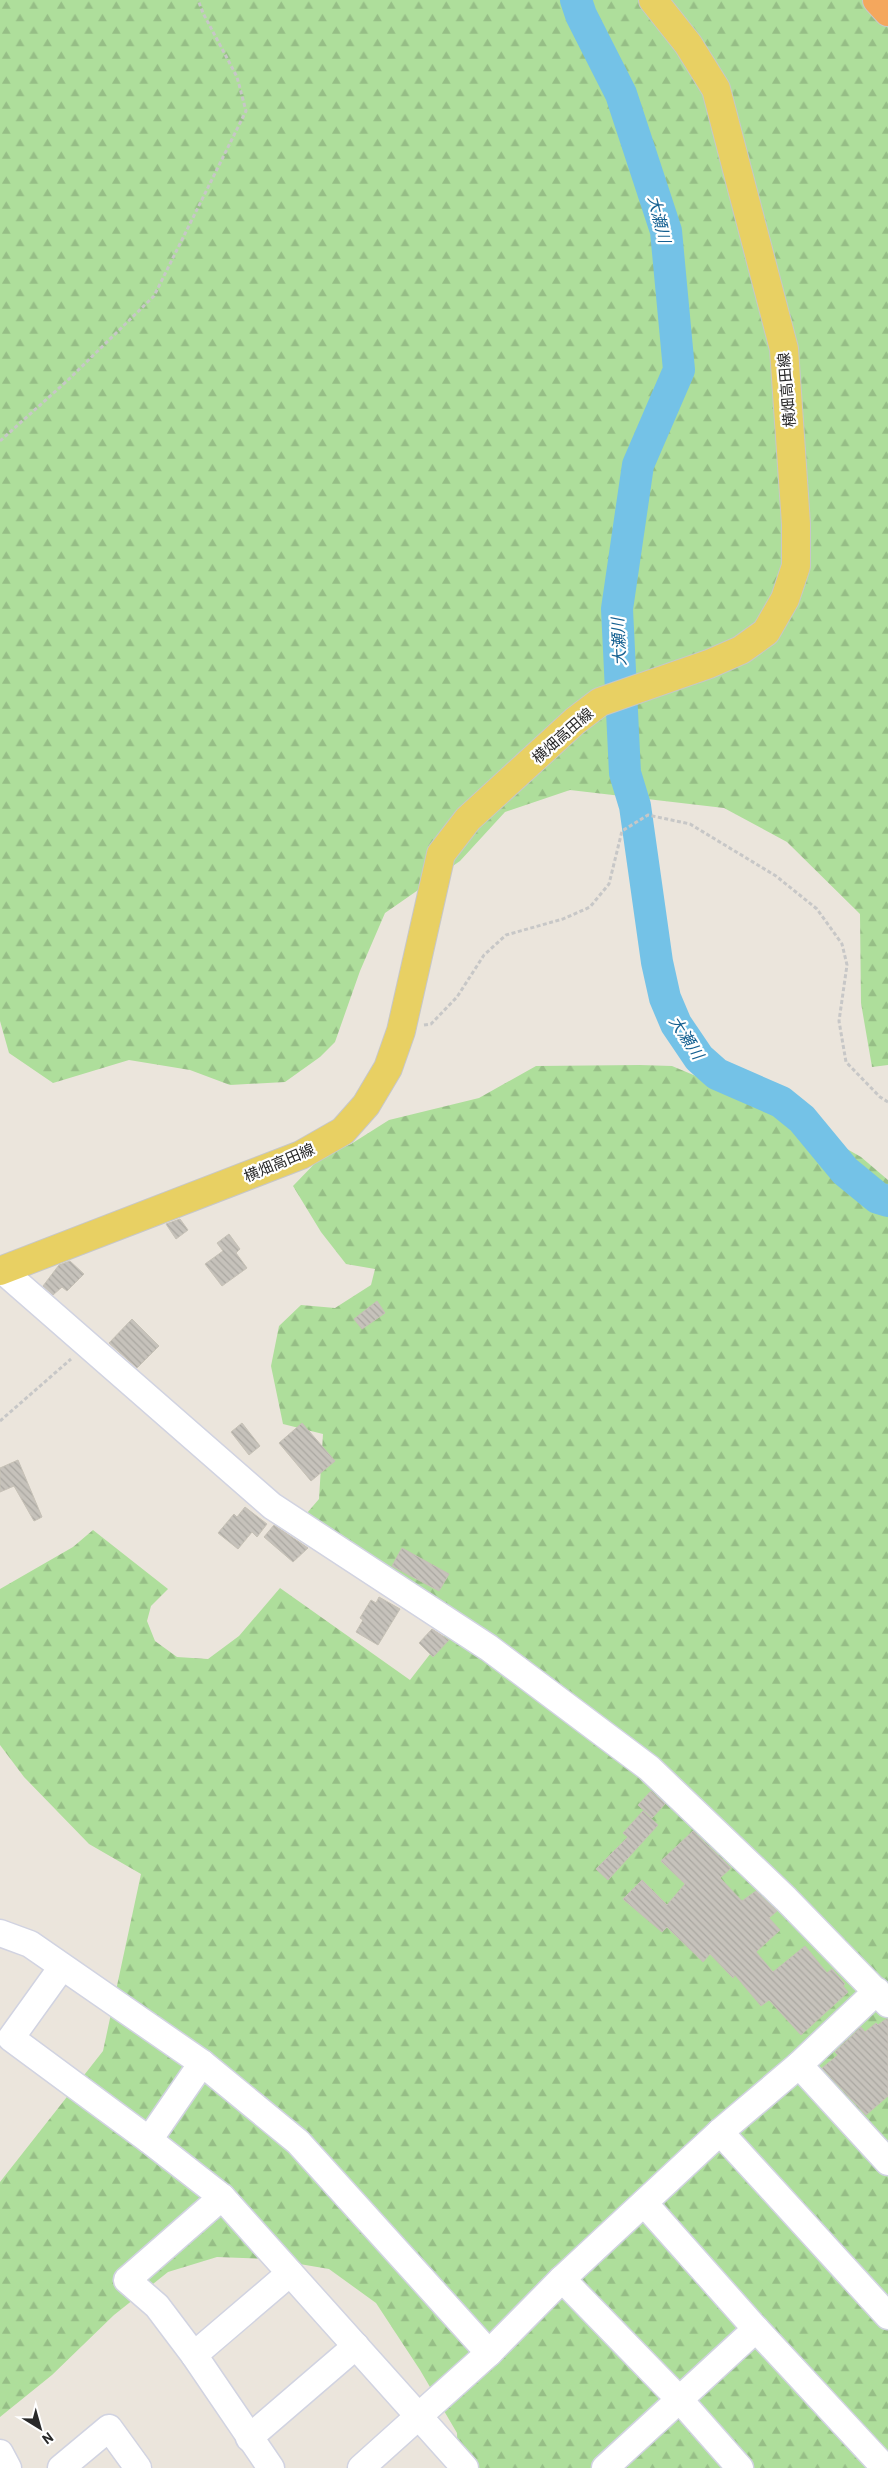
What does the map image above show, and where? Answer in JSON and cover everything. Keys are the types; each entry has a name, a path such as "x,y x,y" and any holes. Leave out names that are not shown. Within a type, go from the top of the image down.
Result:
{"highway":[{"path":"877,0 888,12"}],"main road":[{"name":"横畑高田線","path":"1,1270 301,1155 343,1131 366,1105 388,1068 401,1030 441,854 468,819 574,721 600,702 717,661 741,650 766,632 785,599 796,566 796,524 784,349 716,89 688,44 652,0"}],"street":[{"path":"1,1270 272,1506 489,1648 649,1768 786,1899 883,1997 720,2132 562,2279 489,2353 361,2468"},
{"path":"0,1933 30,1944 202,2063 298,2142 489,2353"},
{"path":"62,1967 11,2038 149,2140 222,2197 420,2415 465,2468"},
{"path":"149,2140 202,2063"},
{"path":"799,2065 888,2162"},
{"path":"720,2132 888,2316"},
{"path":"222,2197 127,2280 157,2306 194,2355 271,2468"},
{"path":"644,2203 756,2329 885,2468"},
{"path":"194,2355 290,2272"},
{"path":"562,2279 679,2399 740,2468"},
{"path":"605,2468 756,2329"},
{"path":"249,2438 356,2346"},
{"path":"61,2468 109,2428 138,2468"},
{"path":"0,2453 8,2468"}],"path":[{"path":"0,441 68,380 154,296 246,111 237,77 198,0"},
{"path":"401,1030 430,1024 457,997 484,955 506,934 563,919 590,908 609,884 622,831 648,815 690,824 776,876 817,909 842,944 847,964 839,1021 846,1062 880,1097 888,1102"},
{"path":"0,1421 88,1344"}],"green space":[{"path":"0,0 888,0 888,1065 872,1067 861,1003 860,914 787,842 724,808 570,790 505,812 460,861 385,913 360,971 335,1042 320,1057 285,1082 230,1085 190,1070 129,1060 53,1083 9,1053 0,1021"},
{"path":"536,1066 672,1066 784,1113 861,1157 888,1180 888,2468 458,2468 457,2433 420,2370 376,2303 329,2269 270,2259 217,2257 168,2272 114,2315 52,2375 0,2417 0,2182 103,2051 141,1874 89,1844 24,1777 0,1745 0,1589 73,1547 93,1530 168,1589 151,1606 147,1621 155,1641 177,1657 208,1659 239,1636 280,1588 410,1680 451,1627 301,1520 319,1499 323,1434 283,1424 271,1366 279,1326 301,1305 335,1308 371,1285 375,1269 346,1264 321,1232 293,1186 320,1158 351,1144 389,1120 479,1098"}],"building":[{"path":"180,1219 188,1230 176,1239 166,1224"},
{"path":"229,1234 240,1249 236,1253 247,1268 222,1286 205,1264 223,1251 217,1243"},
{"path":"70,1261 84,1274 67,1291 62,1287 53,1295 43,1286 59,1265"},
{"path":"377,1301 385,1313 362,1329 354,1319"},
{"path":"132,1319 159,1346 137,1368 109,1343"},
{"path":"242,1423 260,1446 249,1455 231,1432"},
{"path":"302,1423 335,1461 311,1481 279,1443"},
{"path":"18,1460 42,1517 34,1521 14,1486 0,1492 0,1468"},
{"path":"245,1507 267,1524 257,1537 252,1532 238,1549 218,1533 234,1514 237,1517"},
{"path":"274,1525 308,1548 293,1562 264,1537"},
{"path":"402,1548 449,1574 439,1591 392,1566"},
{"path":"379,1597 400,1609 378,1645 356,1632 363,1620 360,1618 371,1600 376,1603"},
{"path":"432,1629 449,1640 433,1657 419,1643"},
{"path":"651,1791 665,1804 652,1818 638,1805"},
{"path":"643,1811 658,1825 608,1880 596,1869 628,1837 623,1833"},
{"path":"693,1831 731,1868 720,1878 742,1901 756,1891 777,1911 769,1918 780,1930 756,1952 773,1972 805,1946 827,1973 832,1969 845,1984 843,1986 848,1992 801,2035 769,2000 761,2006 735,1975 733,1978 710,1954 703,1962 667,1927 662,1932 623,1899 642,1880 667,1905 685,1884 661,1861"},
{"path":"888,2019 888,2096 866,2115 822,2068 838,2055 835,2052 861,2027 865,2032 876,2023 878,2025"}],"waterway":[{"name":"大瀬川","path":"576,0 581,15 621,94 666,231 679,370 638,465 617,609 625,773 635,806 657,962 665,998 676,1024 699,1058 717,1074 781,1102 802,1119 845,1171 878,1198 888,1201"}]}
